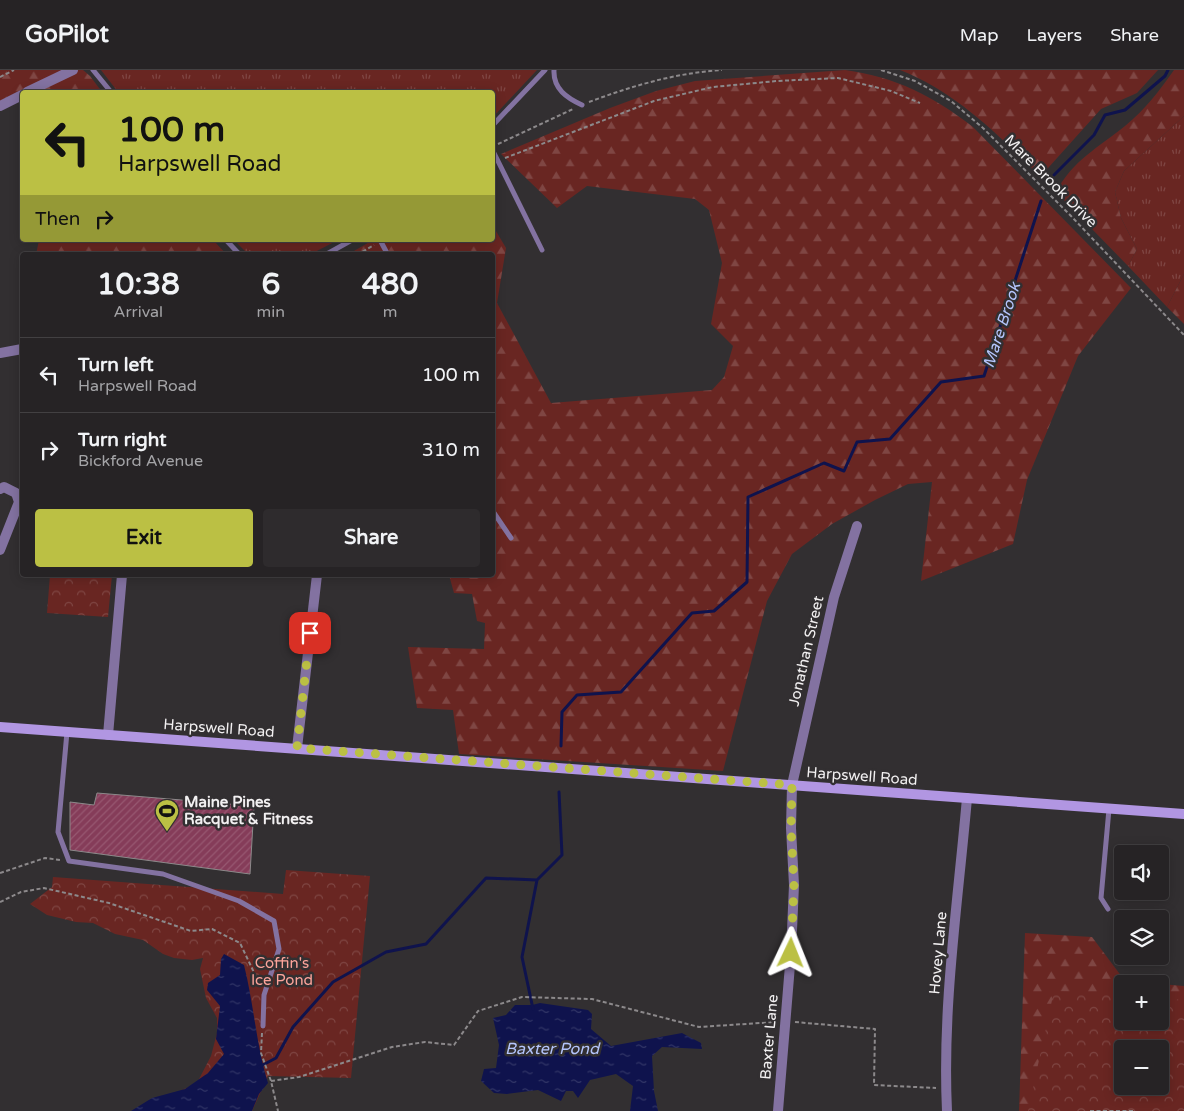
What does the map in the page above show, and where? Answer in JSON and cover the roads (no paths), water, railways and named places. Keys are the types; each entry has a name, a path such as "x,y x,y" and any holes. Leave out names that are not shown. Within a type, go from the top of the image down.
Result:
{"main road":[{"name":"Harpswell Road","path":"0,727 1184,814"}],"street":[{"path":"31,90 73,70"},
{"path":"0,106 20,96"},
{"path":"0,353 20,349"},
{"path":"0,489 4,487 16,493 19,502 0,550"},
{"name":"Jonathan Street","path":"792,785 827,625 856,526"},
{"path":"108,735 122,577"},
{"path":"297,748 317,577"},
{"name":"Baxter Lane","path":"778,1111 786,1022 794,885 791,828 792,785"},
{"name":"Hovey Lane","path":"947,1111 947,1012 967,798"}],"lane":[{"path":"93,70 109,90"},
{"path":"495,123 545,70"},
{"path":"554,70 558,87 567,98 582,105"},
{"path":"495,154 542,250"},
{"path":"228,242 237,252"},
{"path":"330,252 348,242"},
{"path":"495,514 512,538"},
{"path":"68,732 58,832 69,861 163,874 239,901 274,921 279,949 264,994 263,1026"},
{"path":"1108,909 1101,898 1109,809"}],"water":[{"name":"Coffin's Ice Pond","path":"224,954 244,965 268,1083 259,1094 252,1111 131,1111 152,1098 185,1089 208,1073 224,1054 216,1039 220,1006 207,990 208,983 220,975 221,959"},
{"name":"Baxter Pond","path":"540,1003 588,1010 592,1014 591,1029 611,1046 682,1033 701,1043 702,1049 662,1047 652,1056 654,1091 658,1111 630,1111 633,1086 616,1074 590,1080 578,1098 573,1091 566,1091 561,1101 538,1090 507,1094 494,1093 481,1081 484,1069 496,1068 499,1045 493,1018 506,1015 515,1005"}],"waterway":[{"name":"Mare Brook","path":"1054,175 1094,135 1105,115 1125,110 1165,76 1168,70"},
{"name":"Mare Brook","path":"561,746 562,712 577,695 621,692 692,613 714,611 747,582 748,497 824,463 844,471 857,442 890,439 941,382 984,376 1041,201"},
{"name":"Mare Brook","path":"259,1067 276,1058 293,1027 333,982 386,952 426,944 486,878 537,880 562,855 559,792"},
{"path":"533,1009 522,957 537,880"}],"place":[{"name":"Maine Pines Racquet & Fitness","path":"167,832"}]}
